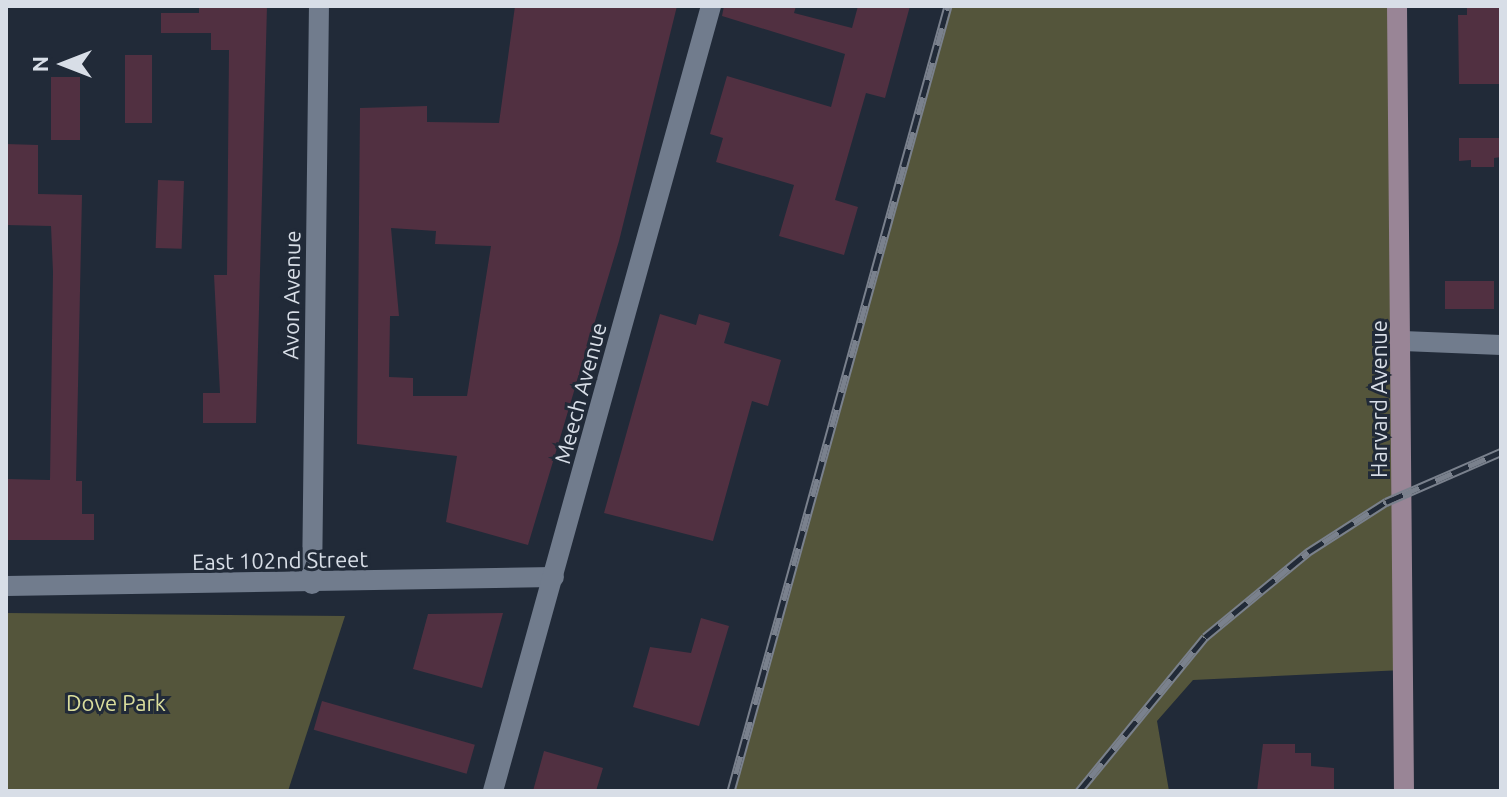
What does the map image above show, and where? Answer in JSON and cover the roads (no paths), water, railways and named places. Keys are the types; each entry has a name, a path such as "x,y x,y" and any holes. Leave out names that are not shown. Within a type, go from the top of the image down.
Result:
{"main road":[{"name":"Harvard Avenue","path":"1397,6 1404,452 1404,791"}],"street":[{"name":"Avon Avenue","path":"312,584 319,6"},
{"name":"Meech Avenue","path":"493,791 711,6"},
{"path":"1403,341 1501,345"},
{"name":"East 102nd Street","path":"6,586 312,584 554,577"}],"railway":[{"path":"731,791 948,6"},
{"path":"1079,791 1205,637 1308,552 1386,502 1501,452"}],"park label":[{"name":"Dove Park","path":"116,703"}]}
